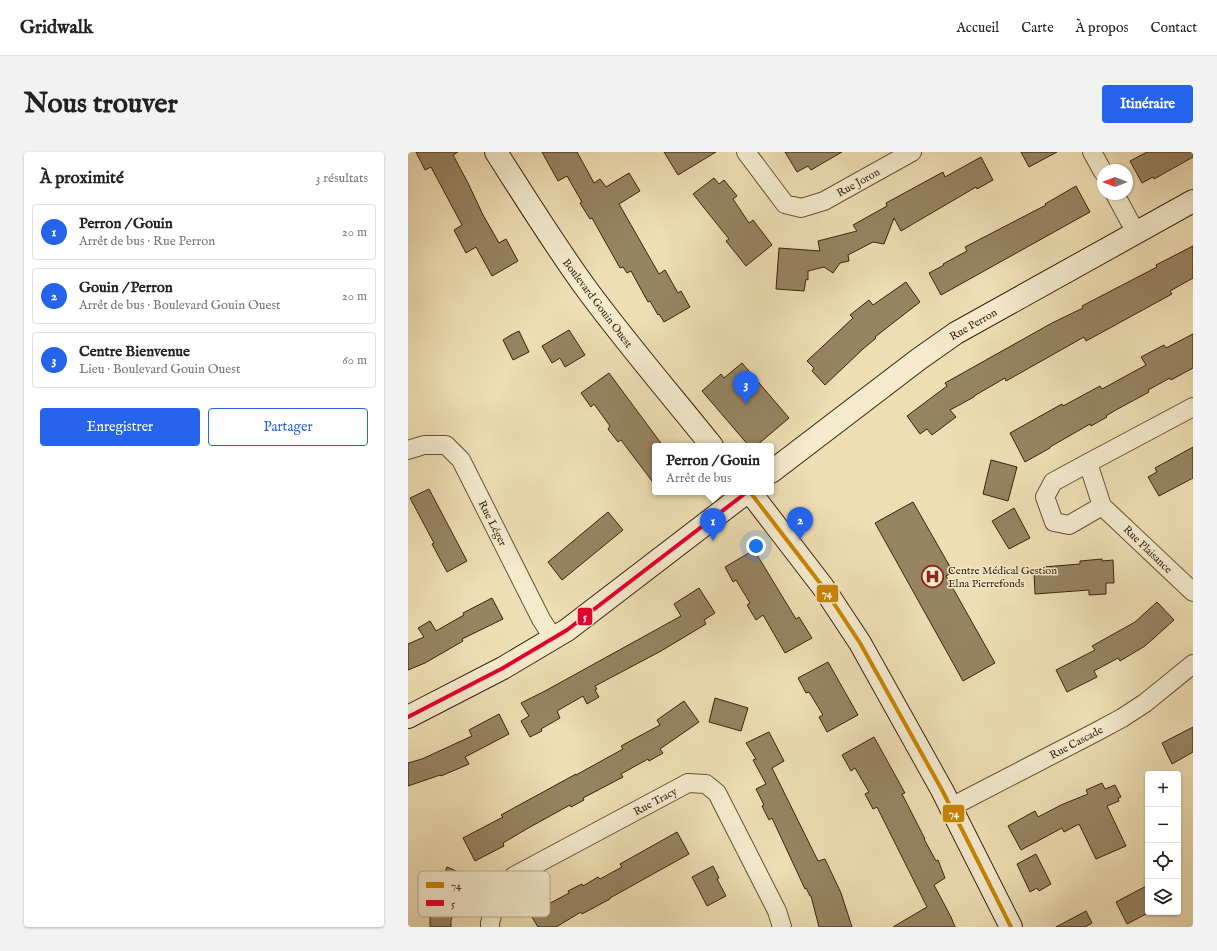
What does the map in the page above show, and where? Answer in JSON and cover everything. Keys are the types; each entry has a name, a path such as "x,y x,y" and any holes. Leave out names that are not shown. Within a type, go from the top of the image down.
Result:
{"street":[{"name":"Boulevard Gouin Ouest","path":"496,152 550,238 589,292 648,368 710,443"},
{"name":"Rue Joron","path":"746,152 785,204 801,208 824,201 912,152"},
{"path":"1092,152 1099,164"},
{"path":"1118,200 1136,233"},
{"name":"Rue Perron","path":"774,470 946,340 1193,201"},
{"path":"1102,506 1069,525 1054,522 1045,497 1053,482 1193,407"},
{"name":"Rue Léger","path":"408,450 424,445 446,445 461,460 541,619 553,638"},
{"name":"Rue Plaisance","path":"1088,463 1102,506 1193,592"},
{"path":"408,717 503,668 553,638 574,624 743,495"},
{"path":"752,495 810,570 851,628 951,807 1011,927"},
{"name":"Rue Cascade","path":"951,807 1122,718 1193,664"},
{"name":"Rue Tracy","path":"523,871 688,783 706,784 717,793 777,911 782,927"},
{"name":"Rue Tracy","path":"490,927 492,917"}],"building":[{"path":"416,152 458,152 453,155 483,215 499,243 506,239 518,261 492,276 476,247 466,253 454,230 462,225 431,167 425,170"},
{"path":"542,152 577,152 594,183 600,179 606,187 629,173 640,191 619,204 659,274 665,270 678,293 681,291 690,307 664,322 650,301 648,302 631,271 627,273 623,267 620,268 592,218 590,219 580,203 582,202 567,176 558,181"},
{"path":"664,152 716,152 678,175"},
{"path":"785,152 842,152 811,170 808,166 797,172"},
{"path":"1021,152 1057,152 1029,167"},
{"path":"1147,152 1193,152 1193,157 1154,179 1153,177 1142,183 1130,161"},
{"path":"981,157 993,180 977,189 976,187 901,231 894,218 884,244 873,242 848,255 849,261 840,263 833,273 824,267 808,271 808,280 806,279 804,291 776,289 779,248 820,251 818,241 857,231 853,225 887,206 886,203 943,172 945,177"},
{"path":"714,178 719,184 724,180 737,196 733,199 749,223 753,220 772,245 746,266 726,241 729,239 693,194"},
{"path":"1076,186 1090,212 941,295 929,273 967,251 965,247 1046,205 1045,204"},
{"path":"1193,246 1193,278 1170,291 1172,294 1086,341 1084,337 1006,381 1005,378 950,410 956,417 932,435 927,429 920,434 907,416 947,386 945,383 1052,323 1083,308 1082,306 1157,267 1156,265"},
{"path":"906,282 920,302 875,337 876,338 825,385 812,371 814,368 807,361 853,318 850,315 869,300 873,305"},
{"path":"569,330 585,355 565,367 560,358 552,363 542,346"},
{"path":"519,331 529,352 513,360 503,340"},
{"path":"1193,334 1193,368 1148,390 1149,392 1114,411 1106,416 1107,417 1091,426 1090,424 1025,462 1010,433 1062,404 1063,406 1100,386 1102,389 1146,365 1141,357 1164,345 1166,348"},
{"path":"742,363 789,418 760,443 746,443 702,391 721,374 724,378"},
{"path":"609,373 661,443 652,443 652,481 621,440 618,442 608,429 610,426 594,404 591,407 581,393"},
{"path":"1193,447 1193,478 1159,496 1148,477 1157,472 1155,468"},
{"path":"991,460 1017,467 1008,501 983,494"},
{"path":"429,489 467,561 447,572 432,544 434,543 410,498"},
{"path":"913,502 953,572 946,576 995,663 963,681 875,523"},
{"path":"1014,508 1030,538 1009,549 992,521"},
{"path":"608,512 623,530 562,580 548,562"},
{"path":"754,550 796,619 799,617 812,638 785,653 763,615 756,620 747,605 750,603 736,580 733,582 725,567"},
{"path":"1102,559 1102,561 1113,560 1114,583 1106,583 1106,594 1089,595 1089,590 1035,594 1034,572 1044,571 1043,567 1080,564 1080,561"},
{"path":"699,588 715,613 704,620 706,624 661,651 595,686 597,689 595,690 599,697 587,704 583,696 557,711 560,718 541,729 542,731 530,737 521,721 529,716 521,703 681,616 674,604"},
{"path":"492,598 503,619 462,639 463,641 425,663 408,670 408,644 424,637 418,628 430,621 436,631 464,615 463,613"},
{"path":"1157,602 1174,620 1145,646 1120,661 1118,658 1094,671 1097,677 1067,692 1056,670 1095,650 1092,646 1135,622"},
{"path":"828,662 858,715 827,732 819,717 823,715 809,692 806,693 798,678"},
{"path":"715,698 748,708 741,731 709,722"},
{"path":"684,701 699,722 660,749 663,753 649,761 648,759 621,774 623,777 583,798 584,800 571,807 570,805 530,827 503,843 504,846 475,861 463,838 503,817 501,815 623,749 621,746 660,725 657,720"},
{"path":"499,714 509,734 465,757 469,764 441,776 440,775 408,786 408,763 422,759 472,736 469,730"},
{"path":"1193,727 1193,752 1172,764 1162,743"},
{"path":"769,732 784,761 772,768 818,861 825,859 841,893 852,927 819,927 811,896 806,888 805,889 772,818 769,820 762,806 764,805 756,789 766,784 753,760 756,759 746,743"},
{"path":"874,737 905,793 902,794 924,839 936,861 938,860 945,878 934,885 955,927 893,927 927,907 877,807 873,809 865,794 869,792 855,768 851,771 842,755"},
{"path":"1102,783 1105,789 1115,785 1121,797 1118,798 1119,801 1107,806 1126,846 1096,859 1079,824 1064,832 1062,828 1021,850 1008,826 1035,811 1038,817 1061,805 1088,794 1086,790"},
{"path":"677,832 689,854 610,899 582,914 581,912 556,927 538,927 532,917 550,917 550,903 569,893 568,891 582,884 583,886 598,877 600,879 622,867 620,864"},
{"path":"1036,854 1051,884 1039,891 1037,888 1030,892 1017,864"},
{"path":"713,866 719,878 717,879 726,896 707,906 692,877"},
{"path":"447,867 456,871 445,871"},
{"path":"1145,887 1145,915 1127,924 1116,902"},
{"path":"1086,911 1092,923 1085,927 1056,927"},
{"path":"430,917 452,917 451,927 430,927"}],"transit line":[{"name":"5","path":"408,717 503,668 567,630 743,495"},
{"name":"74","path":"752,495 823,587 860,643 942,790 1011,927"}],"place":[{"name":"Centre Bienvenue","path":"746,404"},
{"name":"Gouin / Perron","path":"800,540"},
{"name":"Perron / Gouin","path":"713,541"},
{"name":"Centre Médical Gestion Elna Pierrefonds","path":"933,576"}]}
